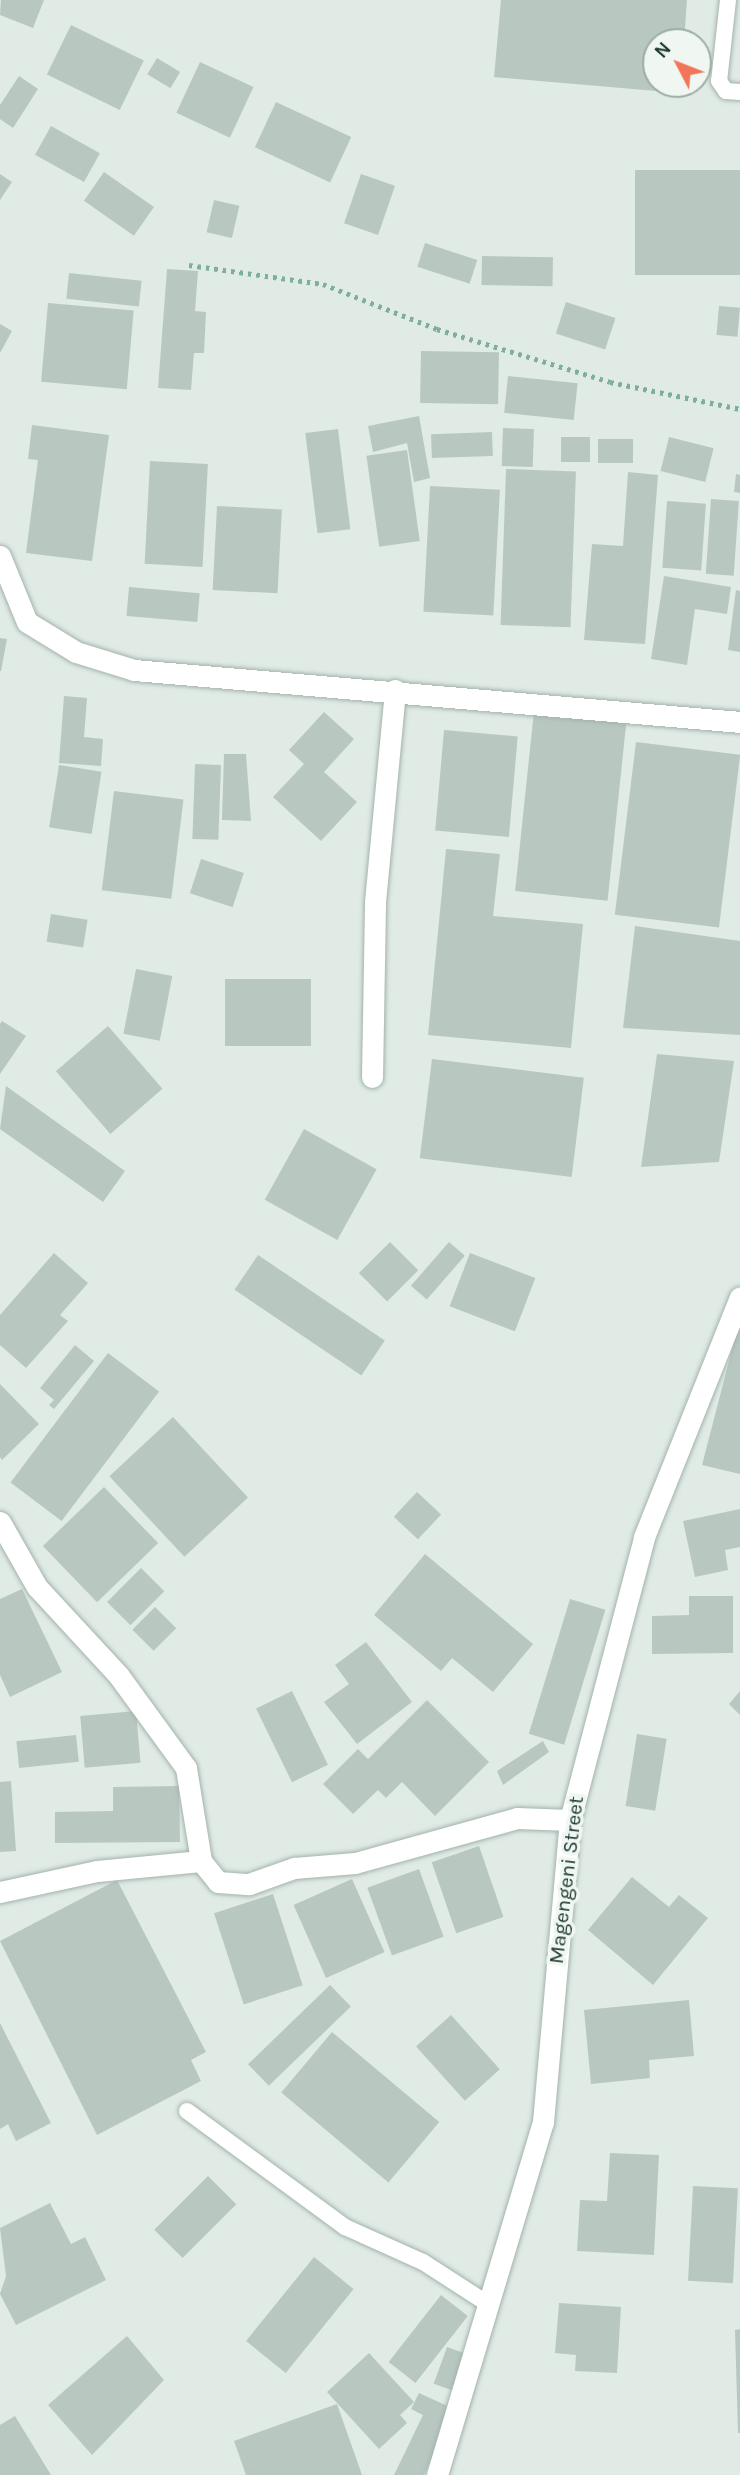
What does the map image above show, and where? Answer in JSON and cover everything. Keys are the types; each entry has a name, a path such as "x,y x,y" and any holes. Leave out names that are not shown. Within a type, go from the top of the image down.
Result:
{"street":[{"path":"0,556 27,622 76,652 134,670 395,690 740,722"},
{"path":"372,1077 375,902 395,690"},
{"name":"Magengeni Street","path":"436,2475 543,2122 570,1820 644,1537 740,1297"},
{"path":"0,1522 37,1587 119,1676 186,1768 201,1861 218,1882 249,1884 294,1868 355,1863 517,1818 570,1820"},
{"path":"0,1892 97,1871 201,1861"}],"lane":[{"path":"728,0 719,82 726,91 740,92"},
{"path":"187,2111 345,2227 423,2262 488,2304"}],"path":[{"path":"189,265 323,284 437,329 610,382 740,409"}],"building":[{"path":"1,0 44,0 33,28 0,15"},
{"path":"501,0 687,0 685,28 642,28 642,90 494,77"},
{"path":"71,25 144,61 120,110 47,74"},
{"path":"157,58 180,72 170,88 147,74"},
{"path":"200,62 253,87 230,138 176,113"},
{"path":"19,76 38,89 13,128 0,119 0,105"},
{"path":"276,102 351,137 330,182 255,147"},
{"path":"51,126 100,153 84,182 35,155"},
{"path":"635,170 740,170 740,275 635,275"},
{"path":"104,172 154,207 134,236 84,201"},
{"path":"0,174 12,182 0,200"},
{"path":"361,174 395,186 378,235 344,223"},
{"path":"214,200 239,206 232,238 207,232"},
{"path":"425,243 477,260 470,284 417,267"},
{"path":"482,256 553,257 552,286 481,285"},
{"path":"167,269 198,271 195,311 206,312 204,353 194,353 191,390 158,388"},
{"path":"69,273 142,281 139,306 66,299"},
{"path":"566,302 615,318 605,349 556,333"},
{"path":"48,303 134,310 127,389 41,382"},
{"path":"719,306 740,308 737,337 716,335"},
{"path":"0,324 12,331 0,353"},
{"path":"421,351 499,352 498,404 420,403"},
{"path":"508,376 578,383 574,420 504,413"},
{"path":"419,416 430,478 414,482 407,443 373,452 368,426"},
{"path":"32,425 109,435 92,561 26,553 38,460 28,459"},
{"path":"503,428 534,429 533,467 502,466"},
{"path":"338,429 350,529 318,533 305,433"},
{"path":"492,432 493,456 432,458 431,434"},
{"path":"561,437 590,437 590,462 561,462"},
{"path":"669,437 714,448 705,482 661,471"},
{"path":"598,439 633,439 633,463 598,463"},
{"path":"407,450 420,541 379,547 366,456"},
{"path":"150,461 208,464 203,567 145,564"},
{"path":"506,469 576,471 571,627 501,625"},
{"path":"628,472 658,475 645,644 584,640 592,544 623,546"},
{"path":"736,474 740,475 740,493 734,492"},
{"path":"430,486 500,490 493,615 423,612"},
{"path":"711,499 739,501 734,576 706,574"},
{"path":"667,501 706,504 701,571 662,568"},
{"path":"217,506 282,509 278,593 213,590"},
{"path":"664,576 731,587 727,614 695,609 687,665 651,659"},
{"path":"129,587 200,593 197,622 126,616"},
{"path":"736,590 740,591 740,652 728,650"},
{"path":"0,638 7,639 1,671 0,671"},
{"path":"64,696 87,698 84,737 103,739 101,766 59,763"},
{"path":"534,711 626,721 608,901 515,891"},
{"path":"324,712 354,739 324,772 357,802 321,841 273,797 304,764 289,750"},
{"path":"444,730 518,736 509,837 435,831"},
{"path":"636,742 740,755 719,927 615,915"},
{"path":"224,754 246,754 251,821 222,820"},
{"path":"195,764 221,765 218,840 192,839"},
{"path":"59,765 101,772 92,834 49,827"},
{"path":"114,791 183,800 171,899 102,890"},
{"path":"446,849 500,854 493,916 583,924 571,1048 428,1035"},
{"path":"201,859 244,873 233,907 190,893"},
{"path":"51,914 88,920 83,947 47,942"},
{"path":"635,926 740,941 740,1035 623,1028"},
{"path":"136,969 172,976 160,1041 123,1034"},
{"path":"225,979 311,979 311,1046 225,1046"},
{"path":"2,1021 26,1036 0,1074 0,1024"},
{"path":"108,1026 162,1089 110,1134 56,1071"},
{"path":"657,1054 734,1061 719,1162 641,1167"},
{"path":"432,1059 584,1078 572,1177 420,1158"},
{"path":"6,1086 125,1171 103,1202 0,1129"},
{"path":"304,1129 377,1169 337,1240 265,1200"},
{"path":"390,1242 418,1270 387,1301 359,1273"},
{"path":"449,1242 465,1256 427,1300 411,1286"},
{"path":"54,1253 88,1283 60,1315 68,1321 26,1368 0,1345 0,1315"},
{"path":"470,1253 535,1278 515,1331 450,1306"},
{"path":"258,1255 385,1341 361,1375 235,1290"},
{"path":"737,1330 740,1331 740,1474 702,1465"},
{"path":"75,1345 94,1361 54,1409 49,1405 54,1400 40,1388"},
{"path":"108,1353 159,1392 62,1521 11,1482"},
{"path":"0,1384 39,1424 2,1460 0,1457"},
{"path":"173,1417 248,1497 184,1557 109,1476"},
{"path":"104,1487 158,1543 97,1602 43,1546"},
{"path":"417,1492 441,1515 418,1539 394,1517"},
{"path":"740,1509 740,1547 725,1550 728,1570 695,1577 683,1521"},
{"path":"425,1554 533,1644 493,1692 452,1658 441,1671 374,1615"},
{"path":"141,1568 164,1591 130,1625 107,1602"},
{"path":"22,1589 62,1672 10,1697 0,1675 0,1599"},
{"path":"689,1596 733,1596 733,1653 652,1654 652,1616 689,1615"},
{"path":"570,1599 605,1610 564,1745 529,1734"},
{"path":"155,1607 176,1628 154,1651 132,1630"},
{"path":"366,1642 412,1702 357,1744 324,1702 349,1684 335,1665"},
{"path":"292,1691 328,1765 292,1782 256,1709"},
{"path":"740,1691 740,1715 729,1704"},
{"path":"427,1700 489,1762 435,1816 402,1782 386,1798 378,1790 353,1814 323,1784 358,1749 368,1759"},
{"path":"136,1711 141,1763 85,1768 80,1716"},
{"path":"637,1734 667,1739 655,1811 626,1806"},
{"path":"76,1735 79,1762 19,1768 16,1741"},
{"path":"543,1741 549,1752 503,1785 497,1771"},
{"path":"11,1781 16,1851 0,1852 0,1782"},
{"path":"179,1786 180,1842 55,1843 55,1812 113,1811 113,1787"},
{"path":"479,1846 503,1917 456,1933 432,1862"},
{"path":"419,1869 444,1937 392,1955 367,1888"},
{"path":"632,1877 669,1907 679,1895 708,1918 653,1985 588,1930"},
{"path":"352,1879 385,1952 326,1978 294,1905"},
{"path":"117,1880 206,2052 191,2060 201,2081 97,2135 0,1941"},
{"path":"273,1894 303,1985 244,2004 214,1913"},
{"path":"330,1985 351,2007 269,2086 248,2064"},
{"path":"689,2000 694,2056 649,2060 650,2078 591,2084 584,2010"},
{"path":"451,2015 500,2069 465,2101 416,2046"},
{"path":"0,2023 51,2123 16,2141 8,2124 0,2129"},
{"path":"332,2032 439,2122 388,2183 281,2093"},
{"path":"610,2153 659,2155 654,2255 577,2251 580,2200 607,2201"},
{"path":"208,2176 236,2204 183,2258 154,2230"},
{"path":"693,2186 738,2188 733,2283 688,2281"},
{"path":"50,2203 71,2244 85,2237 106,2280 16,2325 0,2294 6,2276 0,2228"},
{"path":"314,2257 354,2289 286,2373 246,2341"},
{"path":"441,2295 468,2316 415,2383 389,2362"},
{"path":"559,2303 621,2307 617,2373 575,2371 576,2355 555,2353"},
{"path":"740,2329 740,2433 738,2433 735,2330"},
{"path":"127,2336 164,2380 92,2455 48,2405"},
{"path":"447,2347 469,2355 455,2392 434,2384"},
{"path":"369,2353 414,2402 400,2415 407,2423 379,2449 327,2392"},
{"path":"419,2393 454,2409 424,2475 394,2475 423,2415 411,2409"},
{"path":"337,2404 362,2475 246,2475 234,2441"},
{"path":"15,2416 51,2475 0,2475 0,2425"}]}
